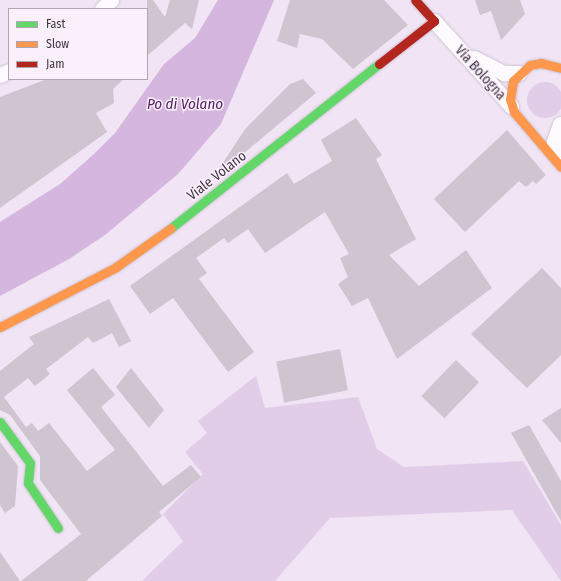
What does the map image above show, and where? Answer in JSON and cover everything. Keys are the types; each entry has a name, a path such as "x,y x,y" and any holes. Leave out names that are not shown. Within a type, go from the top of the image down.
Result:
{"main road":[{"name":"Via Bologna","path":"415,0 434,21"},
{"name":"Viale Volano","path":"0,327 137,254 434,21"},
{"name":"Via Bologna","path":"561,68 541,62 519,73 510,90 511,106 561,166"},
{"path":"0,422 30,463 28,483 58,528"}],"street":[{"path":"103,8 111,0"},
{"name":"Via Bologna","path":"434,21 511,106"},
{"name":"Via Bologna","path":"450,39 491,69 519,73"},
{"name":"Via Bologna","path":"525,124 538,129 560,124"},
{"name":"Via Bologna","path":"560,124 554,141 561,166"}],"shaded area":[{"path":"549,82 558,87 562,93 562,107 558,113 552,117 538,117 532,113 528,107 528,93 532,87 538,83"},
{"path":"256,376 265,408 358,397 377,449 404,467 523,461 561,525 561,581 512,510 330,518 275,581 142,581 183,541 163,514 203,474 185,452 207,433 198,421"}],"water":[{"name":"Po di Volano","path":"218,0 274,0 221,124 178,174 105,235 69,259 0,296 0,222 60,184 115,133 164,64 195,38"}],"building":[{"path":"147,0 153,0 165,17 170,0 199,0 192,29 185,23 148,55"},
{"path":"290,0 384,0 408,25 353,69 322,39 300,34 297,48 277,41"},
{"path":"475,0 520,0 525,14 501,40 491,11 480,15"},
{"path":"303,79 316,93 219,174 217,172 245,129 290,84"},
{"path":"44,80 123,80 113,89 114,103 96,113 107,132 0,208 0,97"},
{"path":"356,118 382,155 376,159 416,239 389,255 419,286 466,250 492,288 397,359 368,298 352,306 338,284 348,277 340,258 349,254 325,212 265,253 248,229 228,243 224,238 196,258 207,273 199,279 254,352 228,372 173,298 150,314 130,286 287,173 294,184 332,161 321,140"},
{"path":"507,130 546,175 536,184 533,181 526,187 519,181 465,232 434,199"},
{"path":"542,268 561,288 561,355 527,388 471,334"},
{"path":"109,299 131,341 119,347 112,333 93,343 88,337 46,369 50,374 35,386 28,378 4,397 26,427 32,423 38,431 49,423 87,471 115,450 67,390 93,368 115,395 101,407 163,486 191,465 201,477 159,512 162,516 86,581 21,581 81,534 40,480 40,456 10,415 0,410 0,371 34,344 29,337"},
{"path":"340,349 348,390 284,403 276,361"},
{"path":"456,360 479,382 444,418 421,396"},
{"path":"131,368 164,410 149,428 116,387"},
{"path":"561,408 561,443 542,420"},
{"path":"529,425 561,481 561,521 511,433"},
{"path":"0,442 18,466 15,506 5,513 0,505"},
{"path":"0,552 20,581 0,581"}],"traffic: fast":[{"path":"171,228 379,64"},
{"path":"0,422 30,463 28,483 58,528"}],"traffic: slow":[{"path":"561,68 541,63 530,65 513,81 510,99 514,112 561,167"},
{"path":"0,327 116,267 171,228"}],"traffic: jam":[{"path":"379,64 434,21 415,0"}]}
